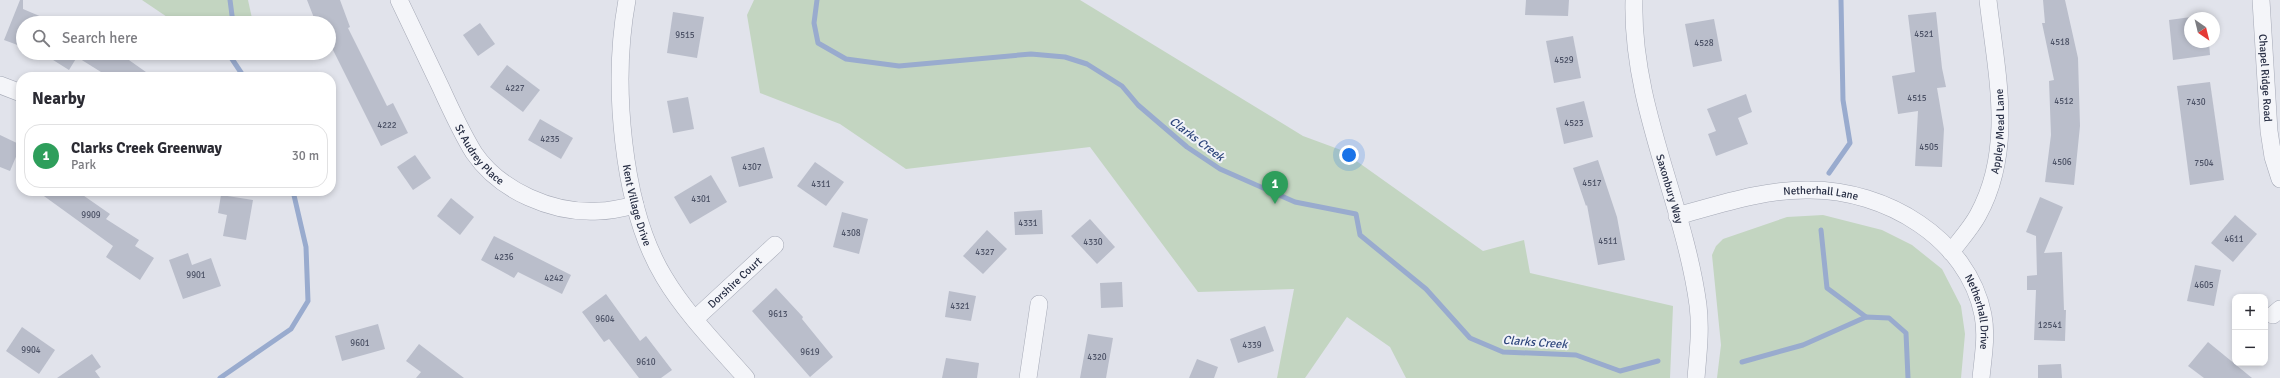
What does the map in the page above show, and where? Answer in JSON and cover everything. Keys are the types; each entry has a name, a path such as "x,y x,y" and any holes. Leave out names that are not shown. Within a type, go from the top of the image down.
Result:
{"street":[{"name":"St Audrey Place","path":"399,0 462,132 475,154 493,173 525,195 554,206 572,210 597,211 635,205"},
{"name":"Kent Village Drive","path":"628,0 621,40 620,70 628,173 635,205 648,247 664,277 695,319 746,378"},
{"name":"Saxonbury Way","path":"1634,0 1636,52 1641,85 1678,216 1691,267 1698,306 1699,344 1696,378"},
{"name":"Appley Mead Lane","path":"1951,252 1975,220 1989,191 1996,167 2000,144 2001,120 1988,0"},
{"name":"Chapel Ridge Road","path":"2261,0 2274,82 2269,131 2273,157 2280,179"},
{"path":"0,84 16,91"},
{"name":"Netherhall Lane","path":"1678,216 1766,193 1797,190 1851,194 1894,210 1930,231 1951,252"},
{"name":"Dorshire Court","path":"695,319 775,245"},
{"name":"Netherhall Drive","path":"1951,252 1966,272 1978,297 1983,315 1985,337 1981,378"},
{"path":"1028,378 1039,304"}],"green space":[{"path":"142,0 248,0 251,16 166,16"},
{"path":"754,0 1080,0 1303,136 1341,150 1483,251 1524,240 1530,273 1673,306 1670,378 1406,378 1390,347 1347,317 1305,378 1277,378 1294,289 1198,292 1090,147 906,169 840,124 760,93 747,15"},
{"path":"1823,215 1882,230 1912,245 1942,269 1961,306 1965,334 1961,378 1717,378 1721,345 1712,255 1716,246 1723,239 1787,217"}],"building":[{"path":"20,0 23,0 23,9 40,16 16,16 16,44 4,40"},
{"path":"307,0 340,0 350,27 348,28 387,106 393,103 408,133 381,146 336,56 336,16 313,16"},
{"path":"1526,0 1569,0 1568,16 1525,15"},
{"path":"2043,0 2065,0 2078,58 2080,126 2074,185 2045,182 2051,135 2049,81 2054,80 2042,23 2045,23"},
{"path":"673,12 704,17 697,58 667,53"},
{"path":"1936,12 1942,68 1946,87 1937,88 1944,129 1942,167 1915,166 1918,111 1898,114 1892,76 1915,72 1908,15"},
{"path":"2184,18 2184,48 2209,48 2210,55 2173,60 2169,20"},
{"path":"1714,19 1722,61 1693,67 1685,24"},
{"path":"480,23 495,44 478,56 463,35"},
{"path":"1573,36 1581,78 1554,83 1546,41"},
{"path":"53,60 75,60 69,70"},
{"path":"82,60 129,60 146,72 101,72"},
{"path":"507,65 540,90 523,112 490,87"},
{"path":"2210,82 2224,180 2190,185 2177,86"},
{"path":"1746,94 1752,112 1738,118 1748,144 1716,156 1708,134 1716,131 1707,109"},
{"path":"688,97 694,129 673,133 667,101"},
{"path":"1584,101 1593,137 1564,144 1556,108"},
{"path":"540,119 573,138 561,159 528,140"},
{"path":"0,135 16,143 16,157 10,171 0,167"},
{"path":"764,147 773,178 739,187 731,157"},
{"path":"415,155 431,178 413,190 397,167"},
{"path":"1598,160 1617,217 1625,260 1598,265 1587,205 1586,206 1573,168"},
{"path":"815,162 844,182 826,206 797,186"},
{"path":"711,175 727,202 690,224 674,197"},
{"path":"44,196 84,196 110,214 106,219 139,240 135,246 154,258 140,280 106,257 113,246"},
{"path":"221,196 253,200 246,240 223,236 227,215 218,213"},
{"path":"2040,197 2063,207 2044,253 2062,252 2064,310 2066,310 2065,341 2034,340 2036,290 2027,290 2027,276 2037,275 2036,236 2026,232"},
{"path":"451,198 474,217 460,235 437,216"},
{"path":"1042,210 1043,234 1015,235 1014,212"},
{"path":"842,212 868,219 859,254 833,247"},
{"path":"2235,215 2257,234 2233,262 2211,243"},
{"path":"1090,219 1115,247 1097,264 1071,236"},
{"path":"987,230 1007,249 983,274 963,256"},
{"path":"494,236 571,275 562,294 518,272 514,278 481,260"},
{"path":"188,253 192,265 211,258 221,286 183,299 169,260"},
{"path":"2195,265 2221,270 2214,306 2187,301"},
{"path":"1122,282 1123,307 1101,308 1100,283"},
{"path":"776,288 803,317 802,319 833,357 810,377 752,311"},
{"path":"949,291 976,296 971,321 945,317"},
{"path":"606,294 640,341 646,336 672,370 661,378 639,378 609,339 604,342 582,312"},
{"path":"378,324 385,349 342,361 335,336"},
{"path":"1265,326 1274,351 1238,363 1230,339"},
{"path":"22,327 55,350 39,374 6,351"},
{"path":"1088,334 1113,338 1106,378 1080,378"},
{"path":"2208,342 2232,362 2232,366 2237,366 2252,378 2204,378 2188,366"},
{"path":"419,344 464,378 416,378 421,372 406,361"},
{"path":"92,354 101,367 95,371 100,378 57,378"},
{"path":"946,358 979,363 977,378 942,378"},
{"path":"1197,359 1218,367 1214,378 1189,378"},
{"path":"2061,364 2062,378 2038,378 2038,365"}],"waterway":[{"path":"230,0 232,16"},
{"name":"Clarks Creek","path":"817,0 814,23 818,43 846,59 899,66 1031,54 1065,57 1087,64 1122,86 1138,105 1187,147 1220,169 1295,202 1356,214 1360,235 1426,289 1470,338 1503,352 1576,355 1620,371 1658,361"},
{"path":"1829,173 1850,143 1843,100 1841,0"},
{"path":"233,60 241,72"},
{"path":"220,378 291,329 308,301 306,247 294,196"},
{"path":"1821,230 1827,288 1866,317"},
{"name":"Clarks Creek","path":"1742,362 1803,345 1866,317 1889,318 1906,333 1908,378"}],"place":[{"name":"Clarks Creek Greenway","path":"1275,204"}]}
